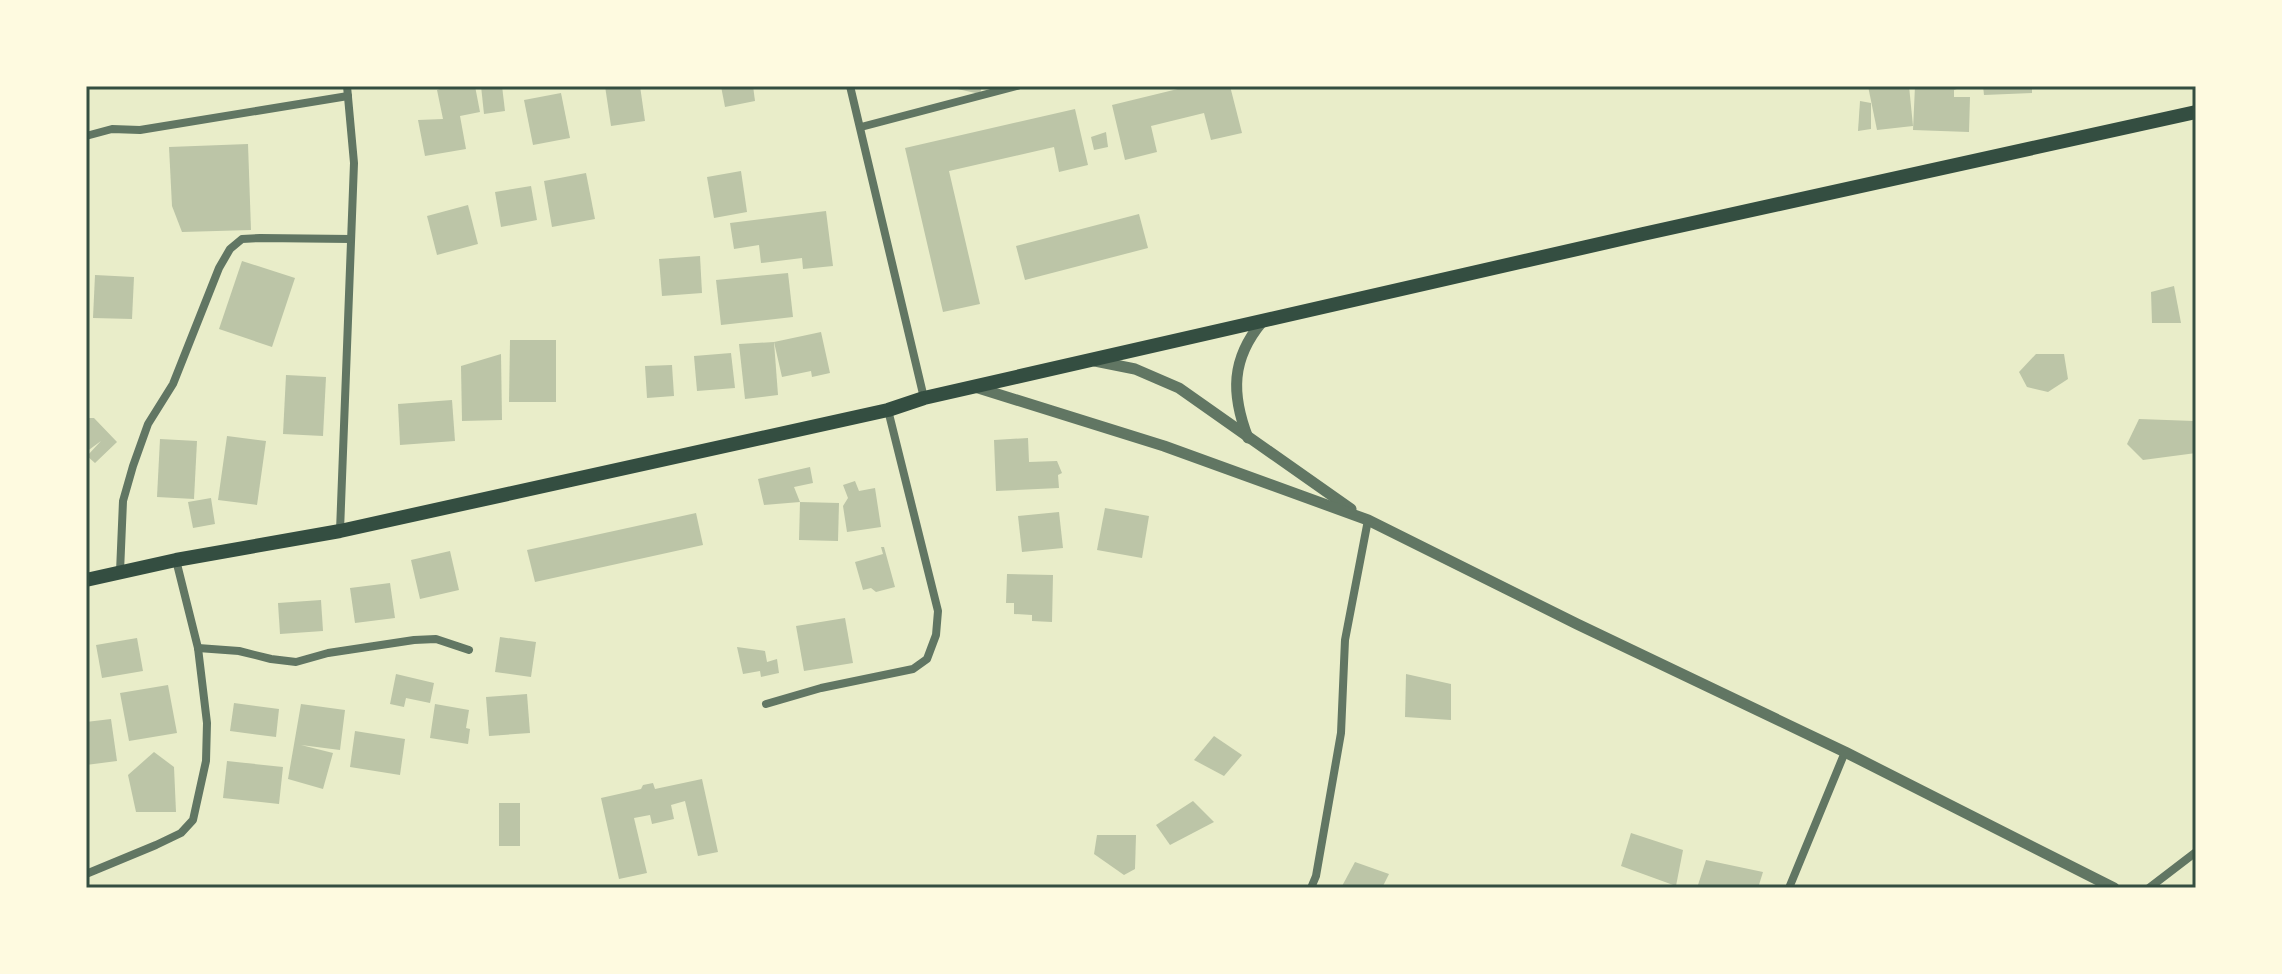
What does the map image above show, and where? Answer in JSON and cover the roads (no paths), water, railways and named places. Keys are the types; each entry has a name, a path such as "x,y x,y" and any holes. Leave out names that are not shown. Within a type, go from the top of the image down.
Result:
{"main road":[{"path":"86,580 176,560 340,531 888,410 924,398 1628,237 2196,112"}],"street":[{"path":"850,86 924,398"},
{"path":"861,127 1017,86"},
{"path":"86,136 112,129 140,130 348,91 354,163 340,531"},
{"path":"120,572 123,501 133,466 148,424 173,384 219,268 230,249 242,239 351,239"},
{"path":"1249,438 1238,413 1238,366 1249,338 1262,322"},
{"path":"1092,360 1135,369 1179,388 1368,520"},
{"path":"975,387 1164,446 1368,520 1845,752 2114,888"},
{"path":"766,704 821,688 913,669 927,659 936,635 938,611 888,410"},
{"path":"1311,888 1316,876 1341,733 1345,640 1368,520"},
{"path":"86,874 181,833 193,820 206,761 207,723 198,648 176,560"},
{"path":"198,648 239,651 296,662 328,653 414,640 436,639 469,650"},
{"path":"1789,888 1845,752"},
{"path":"2149,888 2196,852"}]}
